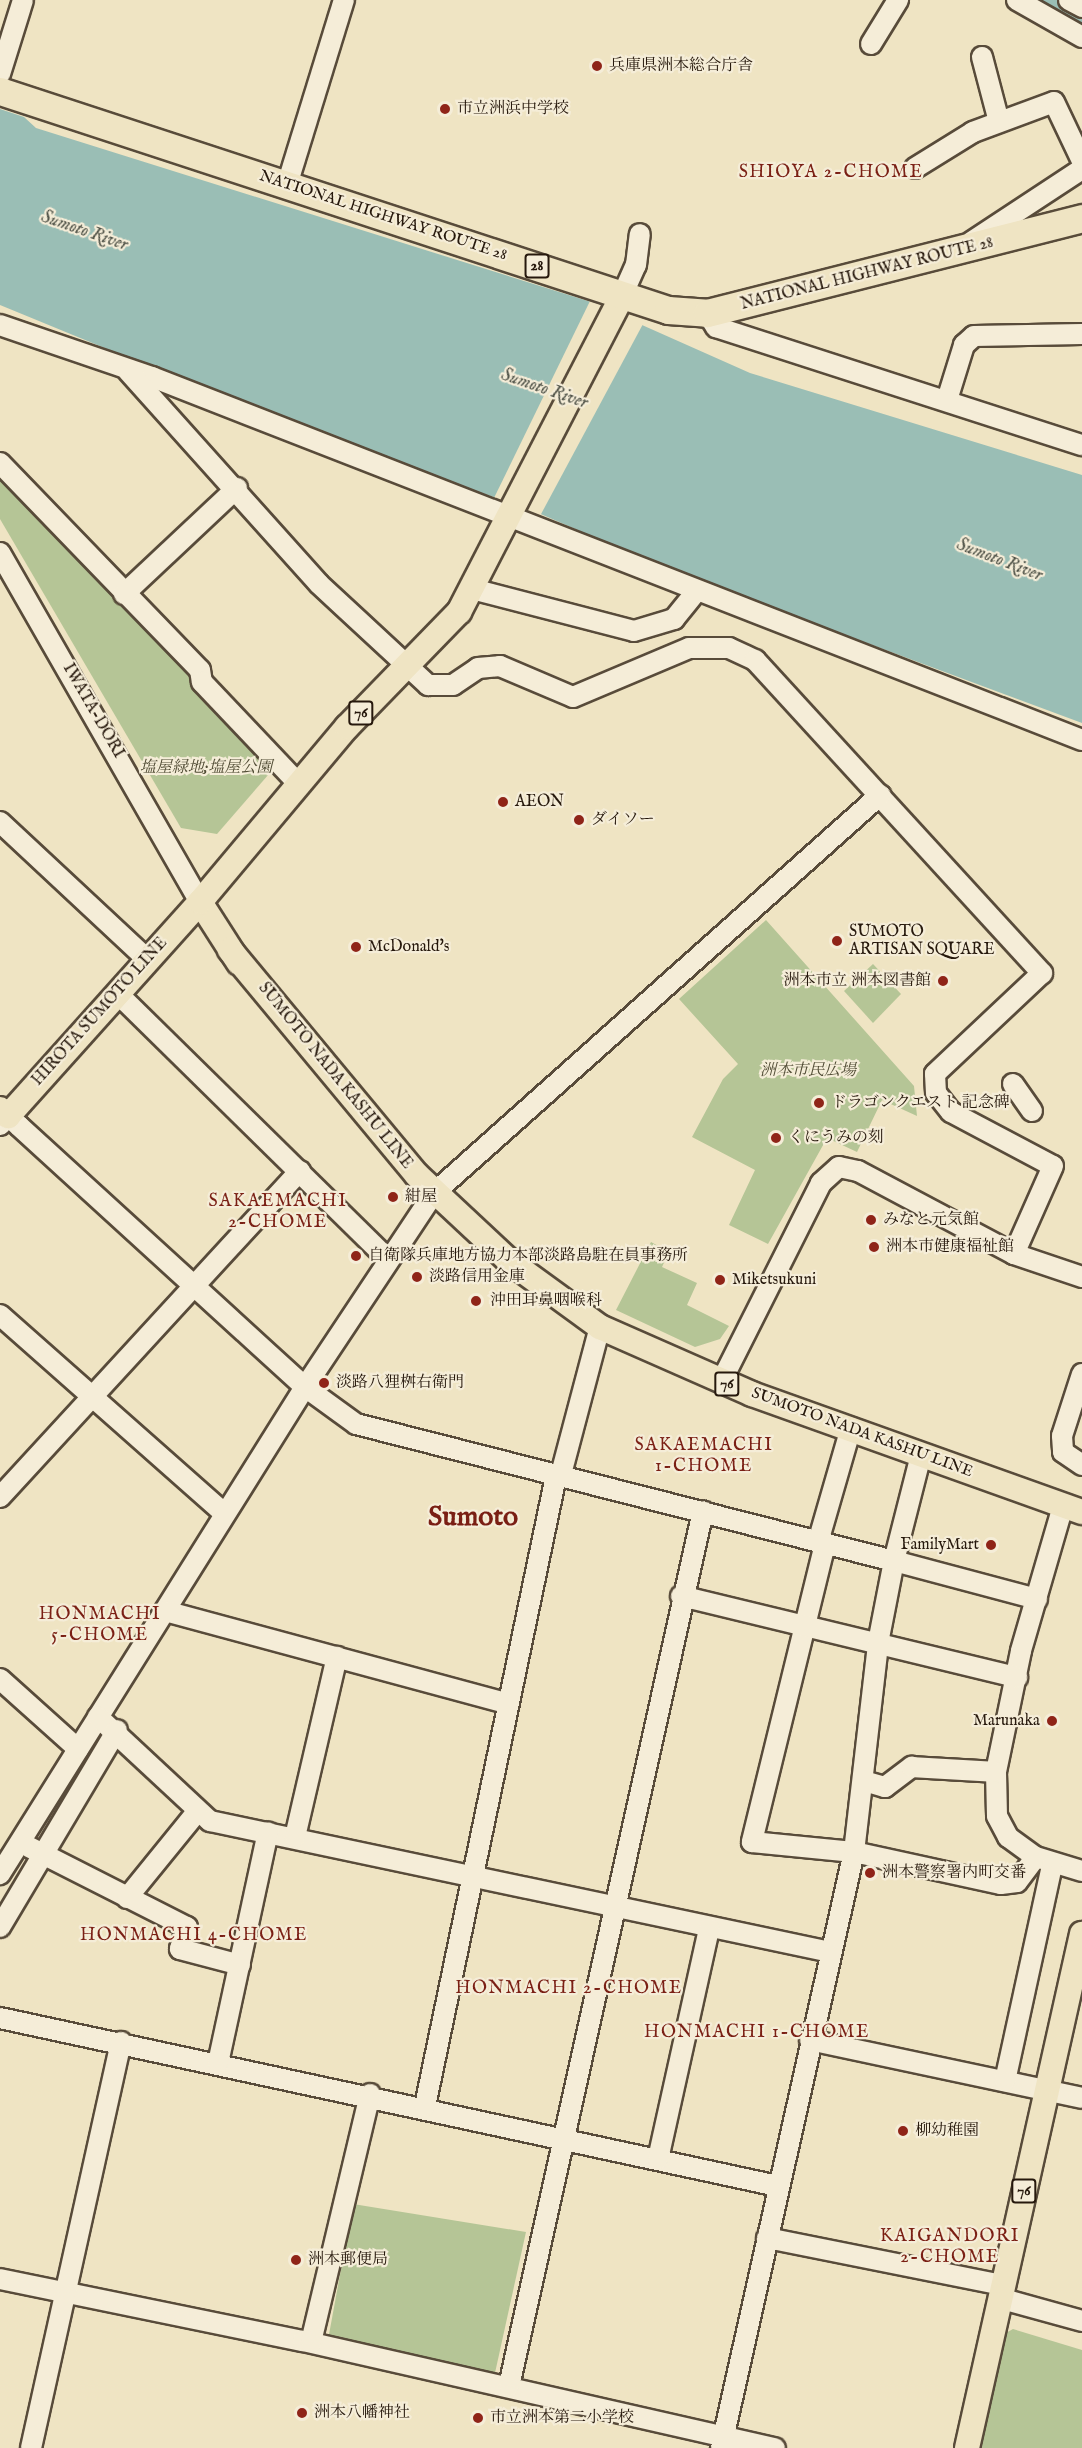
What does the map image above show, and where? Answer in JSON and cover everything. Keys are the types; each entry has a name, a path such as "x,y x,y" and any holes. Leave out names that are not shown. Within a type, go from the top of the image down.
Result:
{"highway":[{"name":"NATIONAL HIGHWAY ROUTE 28","path":"0,91 287,185 619,302 668,310 707,313 956,252 1082,218"}],"main road":[{"name":"76","path":"200,902 298,783 446,627 472,589 510,519 619,302"},
{"name":"SUMOTO NADA KASHU LINE","path":"200,902 230,950 417,1175 532,1279 600,1327 722,1382 1072,1509"},
{"name":"HIROTA SUMOTO LINE","path":"3,1116 200,902"},
{"name":"76","path":"967,2448 1082,1934"}],"street":[{"path":"0,74 23,0"},
{"path":"287,185 344,0"},
{"path":"871,44 898,0"},
{"path":"1017,0 1082,36"},
{"path":"1069,0 1082,7"},
{"path":"982,57 999,122"},
{"path":"915,168 999,122 1054,102 1082,162"},
{"path":"956,252 1082,169"},
{"path":"619,302 636,265 640,234"},
{"path":"707,313 716,327 1082,445"},
{"path":"2,331 128,371 1082,740"},
{"path":"947,400 964,345 974,336 1082,334"},
{"path":"128,371 237,489 318,584 406,670 437,688 478,668 500,666 573,697 679,650 736,650 755,660 1042,973 935,1074 936,1093 951,1112 1053,1166 1014,1254"},
{"path":"0,463 124,594 200,670 202,682 298,783"},
{"path":"124,594 237,489"},
{"name":"IWATA-DORI","path":"0,553 200,902"},
{"path":"472,589 634,631 674,618 696,592"},
{"path":"0,1874 305,1387 434,1192 880,795"},
{"path":"0,822 147,959"},
{"path":"117,993 388,1259"},
{"path":"1013,1084 1032,1111"},
{"path":"3,1116 193,1282 305,1387 356,1424 558,1477 577,1476 1037,1599"},
{"path":"722,1382 833,1169 858,1171 1014,1254 1082,1277"},
{"path":"0,1497 193,1282 300,1171"},
{"path":"0,1315 225,1514"},
{"path":"425,2106 506,1729 506,1703 558,1477 600,1327"},
{"path":"1082,1374 1062,1436 1063,1452 1082,1465"},
{"path":"851,1428 752,1842 854,1852 1001,1884 1017,1882 1044,1861"},
{"path":"722,2442 810,2040 854,1852 864,1781 878,1643 894,1561 921,1455"},
{"path":"1072,1509 1037,1599 996,1772 1002,1827 1044,1861 1082,1871"},
{"path":"509,2386 681,1596 704,1510"},
{"path":"681,1596 1017,1677"},
{"path":"165,1611 506,1703"},
{"path":"295,1837 337,1657"},
{"path":"0,1679 78,1749"},
{"path":"98,1717 117,1730 197,1812 210,1821 295,1837 474,1880 612,1906 709,1929 830,1952"},
{"path":"0,1927 37,1851 117,1730"},
{"path":"864,1781 885,1787 912,1767 996,1772"},
{"path":"127,1898 197,1812"},
{"path":"218,2063 268,1833"},
{"path":"37,1851 187,1927 180,1949 240,1965"},
{"path":"1005,2081 1044,1861"},
{"path":"658,2159 709,1929"},
{"path":"0,2018 370,2094 778,2186"},
{"path":"810,2040 1048,2088 1082,2098"},
{"path":"31,2448 122,2042"},
{"path":"311,2342 370,2094"},
{"path":"767,2238 1001,2292 1082,2321"},
{"path":"0,2279 311,2342 509,2386 722,2442 775,2448"}],"green space":[{"name":"塩屋緑地;塩屋公園","path":"0,473 275,767 217,834 181,828 0,519"},
{"name":"洲本市民広場","path":"766,920 914,1086 917,1116 882,1100 857,1152 827,1138 768,1244 729,1225 755,1170 692,1137 723,1079 738,1064 679,999"},
{"path":"873,964 901,994 873,1023 844,991"},
{"path":"651,1242 669,1252 662,1267 697,1283 687,1305 729,1326 720,1339 695,1347 616,1310"},
{"path":"353,2204 526,2232 493,2382 328,2340"},
{"path":"1013,2329 1082,2350 1082,2448 980,2448 1004,2334"}],"water":[{"name":"Sumoto River","path":"0,109 24,117 36,128 588,301 750,373 1082,475 1082,723 668,569 529,509 343,446 0,305"}],"pier":[{"path":"591,299 643,324 540,516 493,500"}],"waterway":[{"path":"1040,0 1082,24"}],"place":[{"name":"兵庫県洲本総合庁舎","path":"597,66"},
{"name":"市立洲浜中学校","path":"445,109"},
{"name":"AEON","path":"503,802"},
{"name":"ダイソー","path":"579,820"},
{"name":"SUMOTO ARTISAN SQUARE","path":"837,941"},
{"name":"McDonald's","path":"356,947"},
{"name":"洲本市立 洲本図書館","path":"943,981"},
{"name":"ドラゴンクエスト 記念碑","path":"819,1103"},
{"name":"くにうみの刻","path":"776,1138"},
{"name":"紺屋","path":"393,1197"},
{"name":"みなと元気館","path":"871,1220"},
{"name":"洲本市健康福祉館","path":"874,1247"},
{"name":"自衛隊兵庫地方協力本部淡路島駐在員事務所","path":"356,1256"},
{"name":"淡路信用金庫","path":"417,1277"},
{"name":"Miketsukuni","path":"720,1280"},
{"name":"沖田耳鼻咽喉科","path":"476,1301"},
{"name":"淡路八狸桝右衛門","path":"324,1383"},
{"name":"FamilyMart","path":"991,1545"},
{"name":"Marunaka","path":"1052,1721"},
{"name":"洲本警察署内町交番","path":"870,1873"},
{"name":"柳幼稚園","path":"903,2131"},
{"name":"洲本郵便局","path":"296,2260"},
{"name":"洲本八幡神社","path":"302,2413"},
{"name":"市立洲本第二小学校","path":"478,2418"}],"district":[{"name":"SHIOYA 2-CHOME","path":"831,173"},
{"name":"SAKAEMACHI 2-CHOME","path":"278,1213"},
{"name":"SAKAEMACHI 1-CHOME","path":"704,1457"},
{"name":"Sumoto","path":"473,1518"},
{"name":"HONMACHI 5-CHOME","path":"100,1626"},
{"name":"HONMACHI 4-CHOME","path":"194,1936"},
{"name":"HONMACHI 2-CHOME","path":"569,1989"},
{"name":"HONMACHI 1-CHOME","path":"757,2033"},
{"name":"KAIGANDORI 2-CHOME","path":"950,2248"}]}
